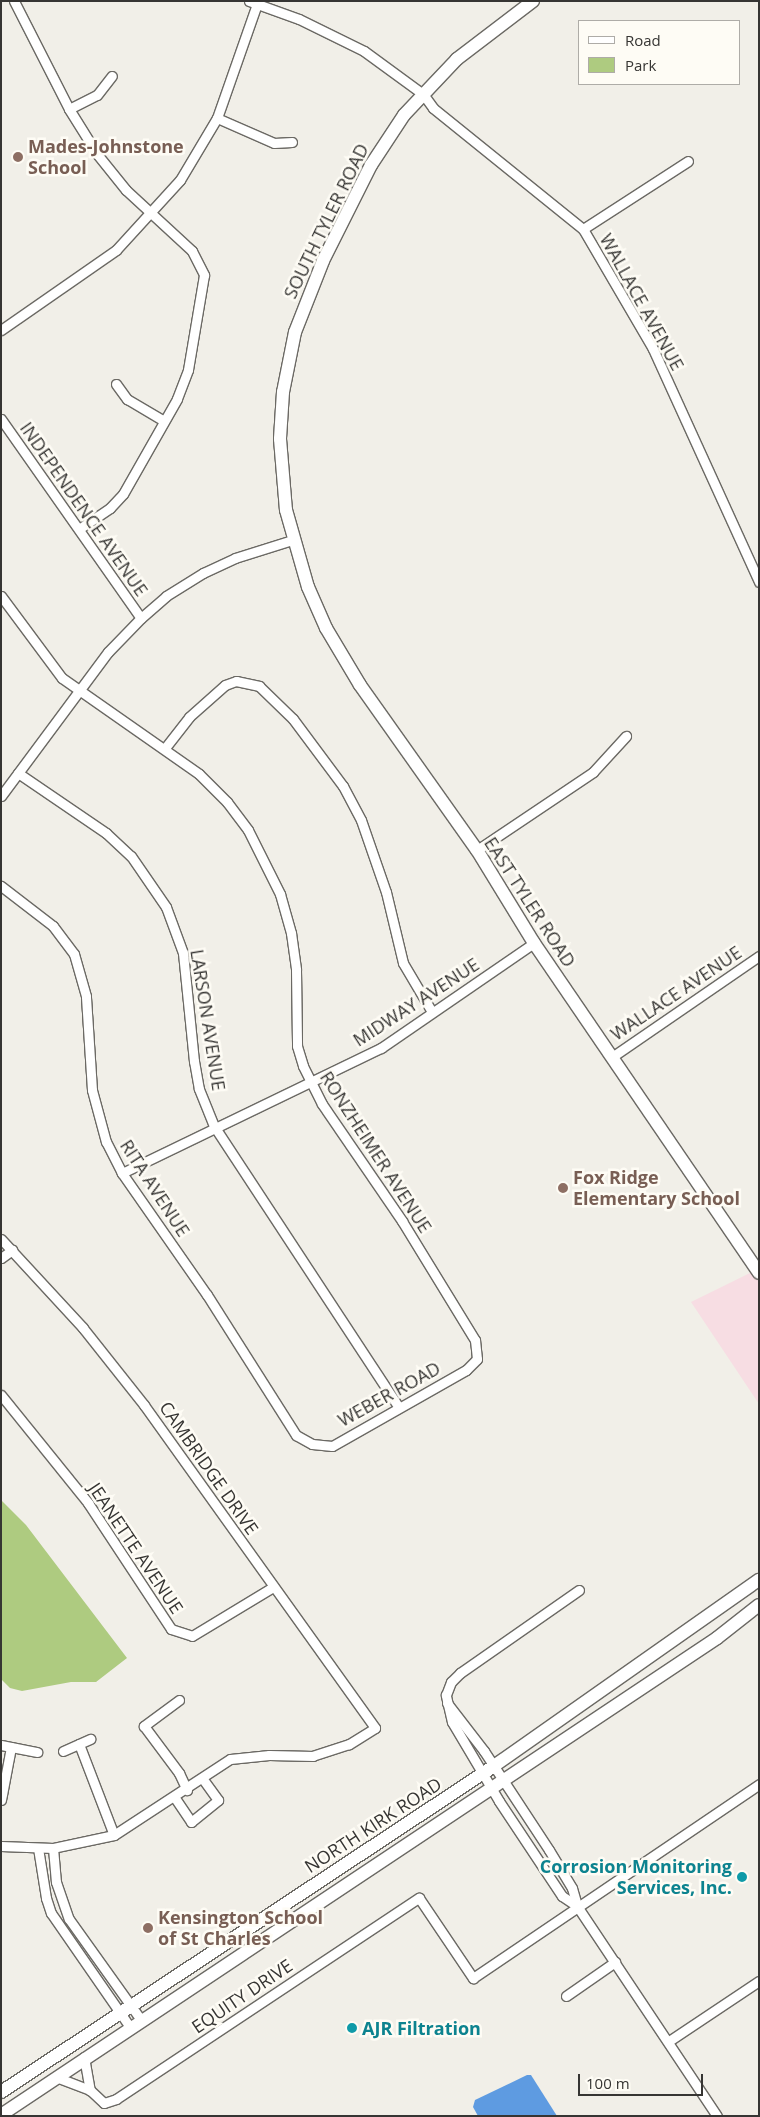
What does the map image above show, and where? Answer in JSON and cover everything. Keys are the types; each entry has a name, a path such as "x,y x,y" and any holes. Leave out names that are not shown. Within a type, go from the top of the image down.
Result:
{"main road":[{"name":"SOUTH TYLER ROAD","path":"292,540 282,486 280,439 283,392 295,332 318,270 371,166 404,115 457,58 533,1"},
{"name":"EAST TYLER ROAD","path":"292,540 326,628 360,685 477,850 534,943 759,1273"},
{"name":"NORTH KIRK ROAD","path":"1,2092 488,1770 759,1580"},
{"name":"NORTH KIRK ROAD","path":"1,2115 135,2023 717,1638 759,1605"}],"street":[{"path":"14,1 69,109 106,167 151,215 192,251 204,275 184,382 123,494 110,508 78,530"},
{"path":"1,330 88,272 116,250 151,215 180,180 217,118 254,2"},
{"name":"WALLACE AVENUE","path":"254,2 299,19 364,50 422,94 433,108 583,229 653,349 759,582"},
{"path":"69,109 97,95 112,76"},
{"path":"217,118 274,144 292,142"},
{"path":"583,229 688,160"},
{"path":"116,384 127,399 164,421"},
{"name":"INDEPENDENCE AVENUE","path":"1,419 141,618"},
{"path":"1,796 108,652 141,618 166,596 203,573 234,558 292,540"},
{"name":"RONZHEIMER AVENUE","path":"1,596 50,666 80,691 165,748 199,774 227,802 266,861 280,894 291,933 296,970 297,1046 310,1080 322,1104 416,1244 475,1340 476,1353"},
{"path":"165,748 189,717 225,685 236,682 259,686 293,719 323,756 361,820 381,873 403,963 432,1012"},
{"path":"477,850 593,772 626,736"},
{"name":"LARSON AVENUE","path":"18,773 106,833 131,856 166,907 183,953 188,982 194,1061 200,1090 214,1126 398,1406"},
{"name":"RITA AVENUE","path":"1,886 53,926 74,954 86,996 88,1066 96,1114 122,1173 207,1295 296,1435 308,1442"},
{"name":"MIDWAY AVENUE","path":"122,1173 214,1126 381,1048 534,943"},
{"name":"WALLACE AVENUE","path":"612,1057 759,956"},
{"name":"CAMBRIDGE DRIVE","path":"1,1239 83,1328 144,1405 374,1728 349,1744 313,1756 269,1755 230,1759 203,1779"},
{"path":"1,1258 12,1250"},
{"name":"WEBER ROAD","path":"308,1442 332,1446 398,1406 466,1370 476,1359 476,1353"},
{"name":"JEANETTE AVENUE","path":"1,1395 88,1503 171,1629 192,1636 273,1587"},
{"path":"577,1906 562,1896 491,1787 488,1770 447,1703 450,1682 460,1673 579,1590"},
{"path":"179,1700 144,1726 179,1773 187,1790"},
{"path":"63,1751 90,1739"},
{"path":"79,1744 114,1836"},
{"path":"1,1745 37,1752"},
{"path":"1,1800 11,1747"},
{"path":"488,1770 502,1779 572,1888 577,1906 669,2041 717,2116"},
{"path":"1,1846 52,1848 114,1836 203,1779 218,1800 191,1822 175,1798"},
{"name":"EQUITY DRIVE","path":"56,2078 90,2090 104,2103 116,2099 419,1898 473,1978 759,1784"},
{"path":"38,1848 46,1898 51,1913 126,2009"},
{"path":"52,1848 56,1882 69,1919 135,2023"},
{"path":"566,1996 615,1962"},
{"path":"669,2041 759,1981"},
{"path":"84,2057 90,2090"}],"shaded area":[{"path":"752,1272 759,1281 759,1404 691,1302"}],"green space":[{"path":"1,1500 26,1525 127,1658 96,1682 71,1682 22,1691 10,1688 1,1679"}],"water":[{"path":"527,2075 531,2075 557,2116 478,2116 473,2107 475,2100"}],"place":[{"name":"Mades-Johnstone School","path":"18,157"},
{"name":"Fox Ridge Elementary School","path":"563,1188"},
{"name":"Corrosion Monitoring Services, Inc.","path":"742,1877"},
{"name":"Kensington School of St Charles","path":"148,1928"},
{"name":"AJR Filtration","path":"352,2028"}]}
